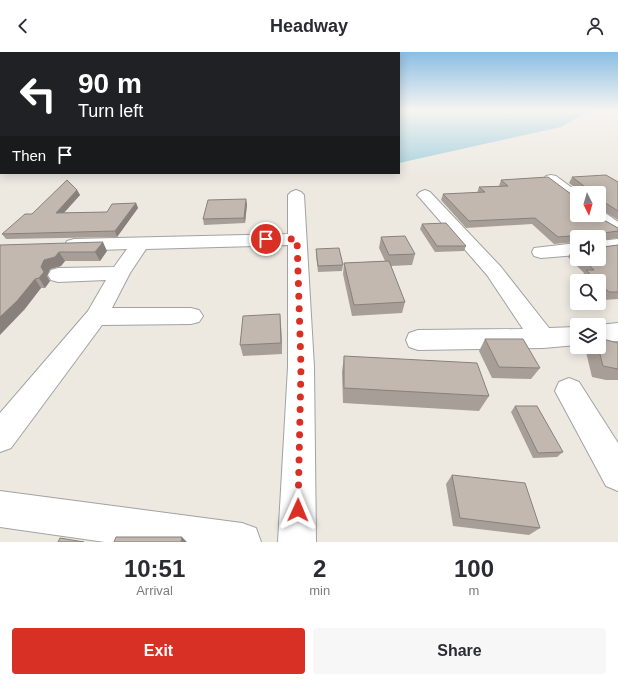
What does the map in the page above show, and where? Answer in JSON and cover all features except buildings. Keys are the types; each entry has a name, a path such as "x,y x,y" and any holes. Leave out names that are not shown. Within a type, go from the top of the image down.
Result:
{"street":[{"path":"551,179 570,194"},
{"path":"425,195 494,271 543,338"},
{"path":"296,196 301,367 297,542"},
{"path":"606,221 618,230"},
{"path":"55,246 297,239"},
{"path":"0,437 96,317 120,273 141,243"},
{"path":"606,246 618,245"},
{"path":"541,252 570,250"},
{"path":"58,275 120,273"},
{"path":"96,317 191,316"},
{"path":"606,333 618,332"},
{"path":"418,340 570,336"},
{"path":"569,392 618,474"},
{"path":"0,508 232,541"}],"water":[{"path":"400,134 530,134 400,163"}],"route":[{"path":"266,239 297,239 301,367 298,510"}]}
